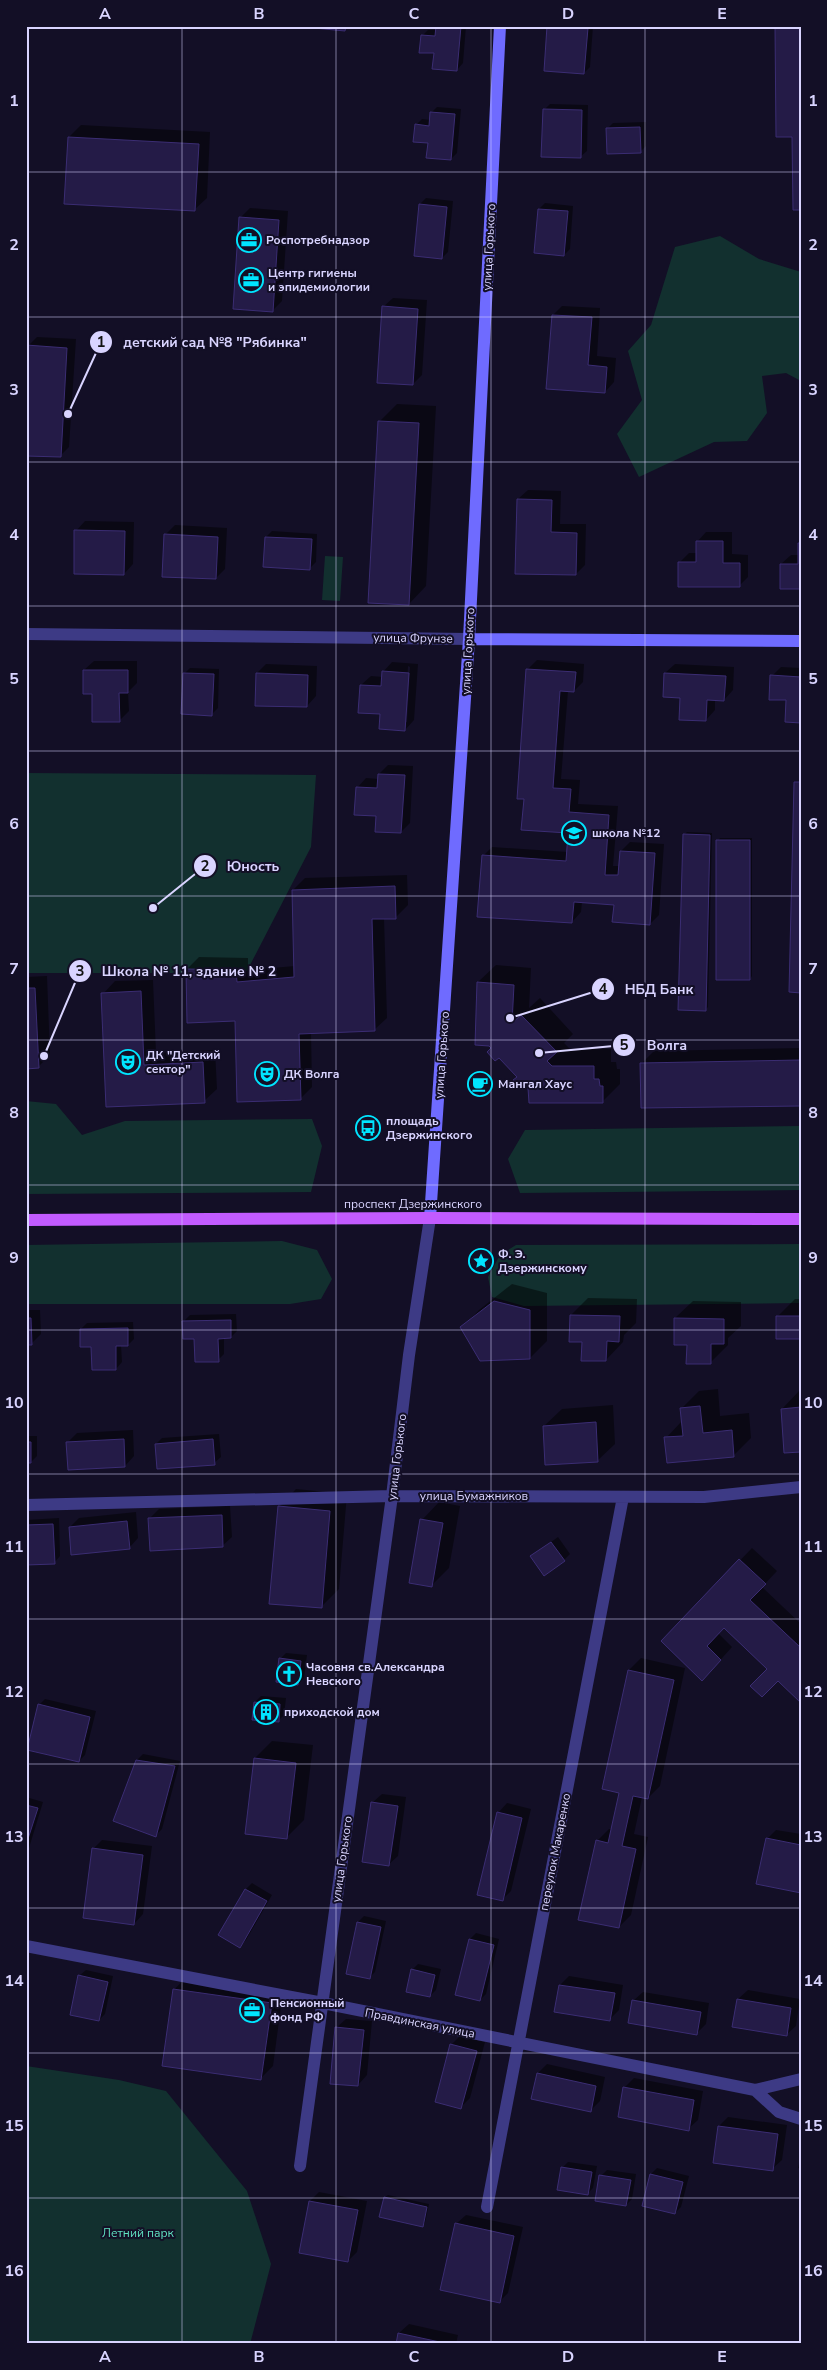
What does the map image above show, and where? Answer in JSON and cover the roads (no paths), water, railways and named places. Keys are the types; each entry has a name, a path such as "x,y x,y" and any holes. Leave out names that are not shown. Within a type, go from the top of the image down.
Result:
{"main road":[{"name":"проспект Дзержинского","path":"26,1220 801,1219"}],"street":[{"name":"улица Горького","path":"300,2166 392,1496 409,1356 430,1218 469,639 500,26"},
{"name":"улица Фрунзе","path":"26,634 801,641"},
{"name":"улица Бумажников","path":"26,1505 392,1496 704,1497 801,1487"},
{"name":"переулок Макаренко","path":"487,2207 623,1497"},
{"name":"Правдинская улица","path":"26,1946 323,2003 755,2090 801,2079"},
{"path":"755,2090 778,2112 801,2119"}],"place":[{"name":"Роспотребнадзор","path":"249,240"},
{"name":"Центр гигиены и эпидемиологии","path":"251,280"},
{"name":"детский сад №8 \"Рябинка\"","path":"68,414"},
{"name":"школа №12","path":"574,833"},
{"name":"Юность","path":"153,908"},
{"name":"НБД Банк","path":"510,1018"},
{"name":"Волга","path":"539,1053"},
{"name":"Школа № 11, здание № 2","path":"44,1056"},
{"name":"ДК \"Детский сектор\"","path":"128,1062"},
{"name":"ДК Волга","path":"267,1074"},
{"name":"Мангал Хаус","path":"480,1084"},
{"name":"площадь Дзержинского","path":"368,1128"},
{"name":"Ф. Э. Дзержинскому","path":"481,1261"},
{"name":"Часовня св.Александра Невского","path":"289,1674"},
{"name":"приходской дом","path":"266,1712"},
{"name":"Пенсионный фонд РФ","path":"252,2010"}],"park label":[{"name":"Летний парк","path":"138,2233"}]}
